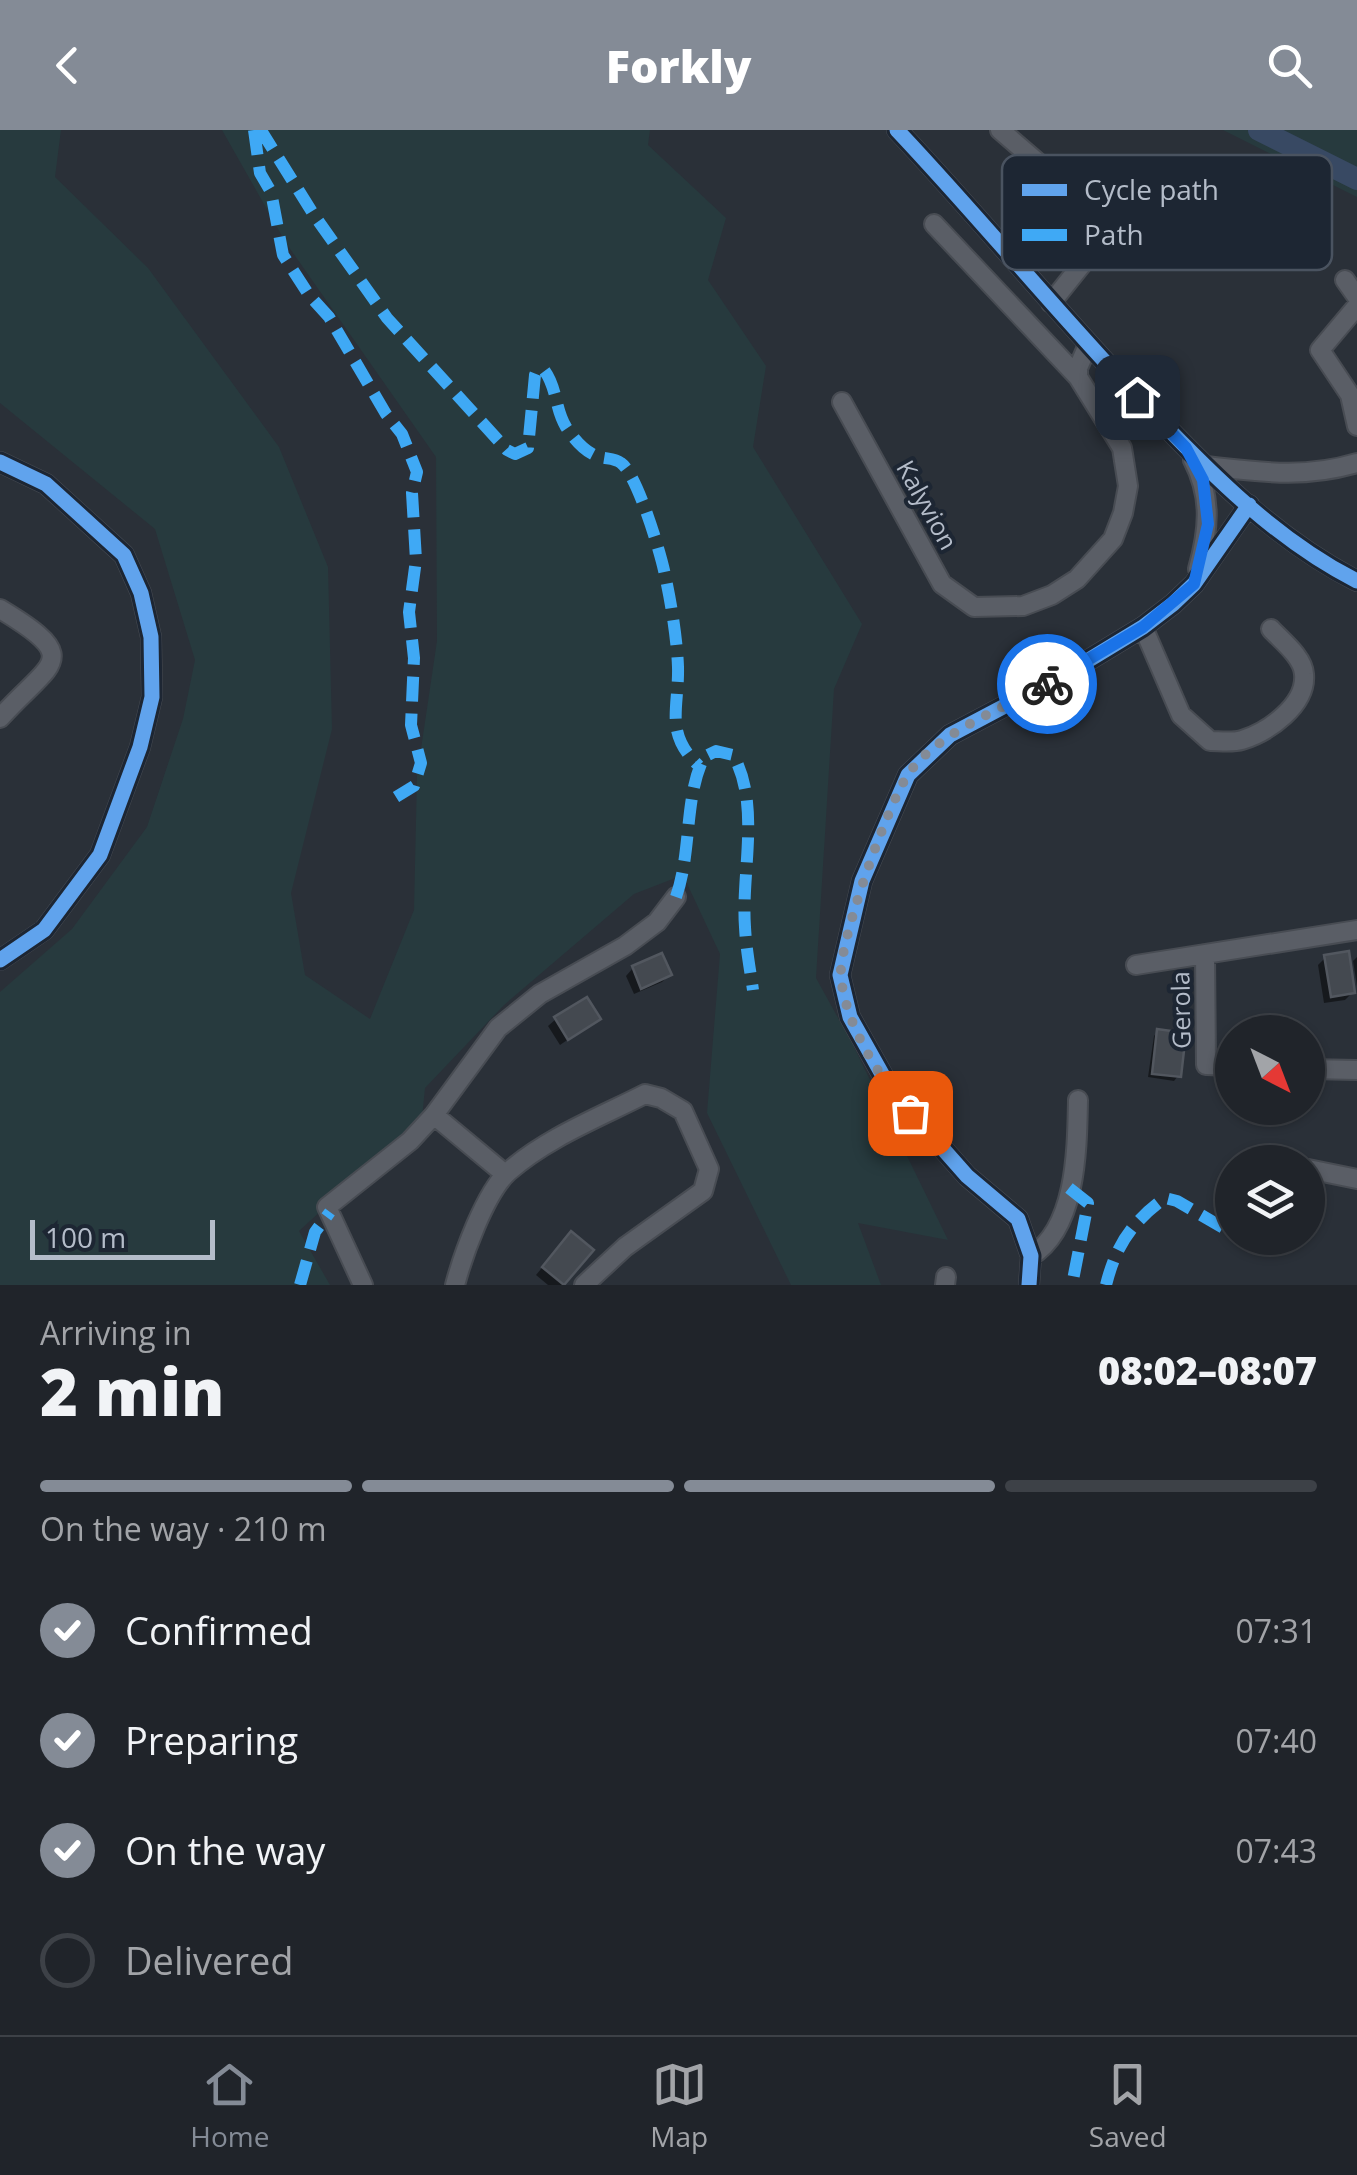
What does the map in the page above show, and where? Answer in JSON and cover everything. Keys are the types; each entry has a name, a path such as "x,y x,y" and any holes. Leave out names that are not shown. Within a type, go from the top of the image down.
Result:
{"street":[{"path":"897,130 1002,249"},
{"path":"1000,130 1029,155"},
{"name":"Kalyvion","path":"842,402 942,584 974,607 1022,606 1052,594 1076,579 1113,539 1128,486 1122,448 1078,378 934,224"},
{"path":"1021,270 1205,466 1318,559 1357,581"},
{"path":"1050,303 1077,270"},
{"path":"1345,280 1357,297"},
{"path":"1357,306 1320,350 1350,395 1357,426"},
{"path":"1078,378 1088,345"},
{"path":"1186,448 1203,480 1208,504 1206,539 1194,584"},
{"path":"0,462 46,484 124,555 141,593 151,637 152,697 140,747 100,855 44,930 0,960"},
{"path":"1205,466 1317,474 1357,463"},
{"path":"1029,1285 1031,1256 1018,1219 967,1176 890,1090 850,1017 840,975 862,882 908,775 950,735 1007,707 1143,627 1194,584 1248,505"},
{"path":"0,608 39,632 52,658 49,670 0,718"},
{"path":"1143,627 1181,716 1210,741 1240,742 1278,722 1301,695 1304,673 1298,659 1271,629"},
{"path":"363,1285 327,1207 410,1141 498,1028 540,994 658,922 676,897"},
{"path":"1136,964 1357,930"},
{"name":"Gerola","path":"1205,954 1206,1066 1215,1066"},
{"path":"1325,1069 1357,1070"},
{"path":"455,1285 467,1242 506,1174 546,1145 644,1094 661,1098 683,1111 708,1169 703,1191 626,1246 584,1285"},
{"path":"1031,1256 1048,1246 1064,1212 1077,1136 1078,1100"},
{"path":"434,1115 506,1174"},
{"path":"1325,1172 1357,1179"}],"green space":[{"path":"0,130 61,130 55,177 148,268 279,447 328,567 332,729 291,893 305,975 370,1019 414,910 417,776 437,641 436,457 286,243 222,130 650,130 648,145 726,218 708,280 766,366 753,447 862,624 834,689 816,978 948,1240 858,1223 881,1285 791,1285 707,1113 720,954 683,875 634,894 504,1005 425,1088 422,1118 299,1231 330,1285 0,1285 0,992 72,929 147,827 183,719 195,660 155,529 0,403"},
{"path":"1223,130 1357,130 1357,197 1332,184 1332,155 1273,155"}],"building":[{"path":"1349,951 1355,993 1331,997 1324,955"},
{"path":"662,953 672,975 641,989 632,966"},
{"path":"587,997 601,1019 568,1040 554,1017"},
{"path":"1157,1029 1186,1033 1181,1077 1152,1074"},
{"path":"571,1231 594,1250 564,1285 542,1267"}],"waterway":[{"path":"1259,130 1309,155"},
{"path":"1332,166 1357,179"}],"marked path":[{"path":"254,130 260,173 271,192 283,255 329,317 402,434 417,472 412,493 416,560 409,612 414,658 411,725 421,763 414,786 396,797"},
{"path":"257,130 387,318 507,450 515,454 528,448 535,375 537,370 544,370 562,420 576,441 589,452 619,461 627,470 641,498 663,565 677,656 677,731 699,766"},
{"path":"676,897 693,790 704,757 716,751 733,755 741,774 748,817 744,906 753,990"},
{"path":"1069,1188 1088,1203 1072,1285"},
{"path":"1106,1285 1127,1236 1165,1198 1215,1223"},
{"path":"300,1285 315,1232 330,1212"}],"cycle path":[{"path":"897,130 1002,246"},
{"path":"1023,270 1152,412 1248,506 1300,547 1357,581"},
{"path":"0,462 46,484 124,555 141,593 151,637 152,697 140,747 100,855 44,930 0,960"},
{"path":"1029,1285 1031,1256 1018,1219 967,1176 891,1090 850,1017 840,975 862,881 908,775 950,735 1069,672 1173,604 1194,584 1249,505"}],"way so far":[{"path":"910,1113 890,1090 850,1017 840,975 862,882 908,775 950,735 1047,684"}],"route":[{"path":"1047,684 1143,627 1194,584 1208,524 1203,480 1186,448 1137,397"}]}
